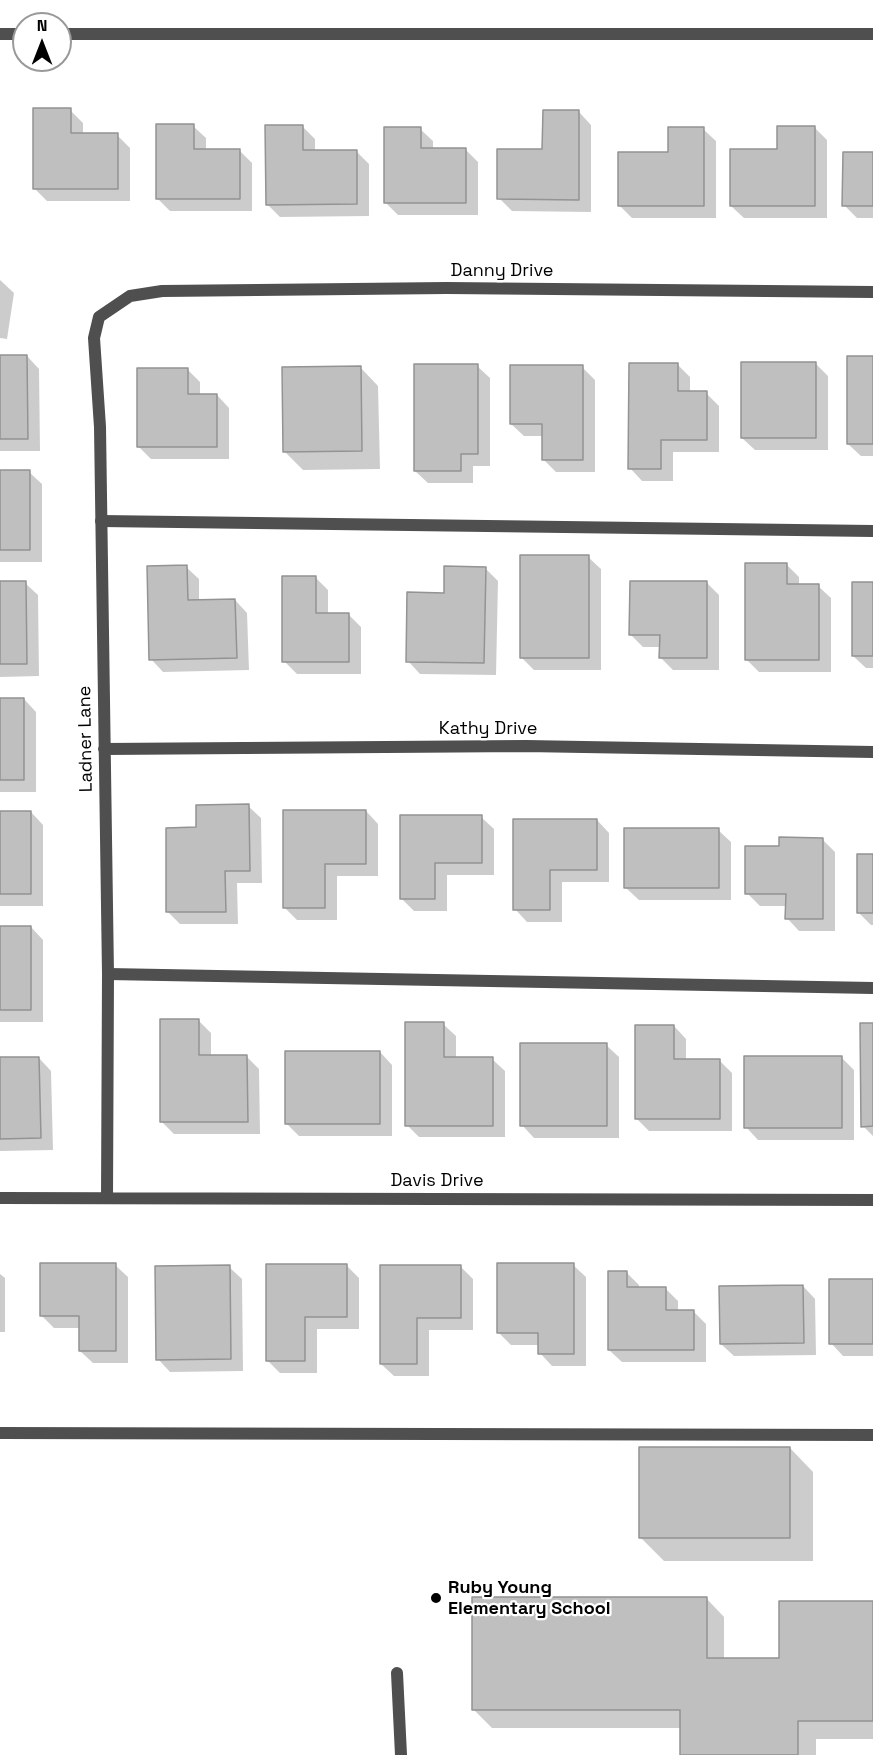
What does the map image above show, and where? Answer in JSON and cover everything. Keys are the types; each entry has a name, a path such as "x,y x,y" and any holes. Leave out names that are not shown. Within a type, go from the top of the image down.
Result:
{"street":[{"path":"72,34 873,34"},
{"name":"Danny Drive","path":"130,296 162,291 447,288 873,292"},
{"name":"Ladner Lane","path":"107,1198 108,974 100,427 94,338 99,317 130,296"},
{"path":"101,521 873,531"},
{"name":"Kathy Drive","path":"104,749 526,746 873,752"},
{"path":"108,974 873,988"},
{"name":"Davis Drive","path":"0,1198 873,1200"},
{"path":"0,1433 873,1435"},
{"path":"397,1673 401,1755"}],"building":[{"path":"33,108 71,108 71,133 118,133 118,189 33,189"},
{"path":"543,110 579,110 579,200 497,199 497,149 542,149"},
{"path":"156,124 194,124 194,149 240,149 240,199 156,199"},
{"path":"265,125 303,125 303,150 357,150 357,204 266,205"},
{"path":"777,126 815,126 815,206 730,206 730,149 777,149"},
{"path":"384,127 421,127 421,148 466,148 466,203 384,203"},
{"path":"668,127 704,127 704,206 618,206 618,152 668,152"},
{"path":"843,152 873,152 873,206 842,206"},
{"path":"0,355 27,355 28,439 0,439"},
{"path":"847,356 873,356 873,444 847,444"},
{"path":"741,362 816,362 816,438 741,438"},
{"path":"629,363 678,363 678,391 707,391 707,440 661,440 661,469 628,469"},
{"path":"414,364 478,364 478,454 461,454 461,471 414,471"},
{"path":"510,365 583,365 583,460 542,460 542,424 510,424"},
{"path":"361,366 362,451 283,452 282,367"},
{"path":"137,368 188,368 188,394 217,394 217,447 137,447"},
{"path":"0,470 30,470 30,550 0,550"},
{"path":"520,555 589,555 589,658 520,658"},
{"path":"745,563 787,563 787,584 819,584 819,660 745,660"},
{"path":"187,565 188,600 235,599 237,658 149,660 147,566"},
{"path":"444,566 486,567 484,663 406,662 407,592 444,593"},
{"path":"282,576 316,576 316,613 349,613 349,662 282,662"},
{"path":"0,581 26,581 27,664 0,664"},
{"path":"630,581 707,581 707,658 659,658 660,635 629,635"},
{"path":"852,582 873,582 873,656 852,656"},
{"path":"0,698 24,698 24,780 0,780"},
{"path":"249,804 250,871 225,871 226,912 166,912 166,828 196,827 196,805"},
{"path":"283,810 366,810 366,864 325,864 325,908 283,908"},
{"path":"0,811 31,811 31,894 0,894"},
{"path":"400,815 482,815 482,863 435,863 435,899 400,899"},
{"path":"513,819 597,819 597,870 550,870 550,910 513,910"},
{"path":"624,828 719,828 719,888 624,888"},
{"path":"779,837 823,838 823,919 785,919 786,894 745,894 745,846 779,846"},
{"path":"857,854 873,854 873,913 857,913"},
{"path":"0,926 31,926 31,1010 0,1010"},
{"path":"160,1019 199,1019 199,1055 247,1055 248,1122 160,1122"},
{"path":"405,1022 444,1022 444,1057 493,1057 493,1126 405,1126"},
{"path":"860,1023 873,1023 873,1126 861,1127"},
{"path":"635,1025 674,1025 674,1059 720,1059 720,1119 635,1119"},
{"path":"520,1043 607,1043 607,1126 520,1126"},
{"path":"285,1051 380,1051 380,1124 285,1124"},
{"path":"744,1056 842,1056 842,1128 744,1128"},
{"path":"0,1057 39,1057 41,1138 0,1139"},
{"path":"40,1263 116,1263 116,1351 79,1351 79,1316 40,1316"},
{"path":"497,1263 574,1263 574,1354 538,1354 538,1333 497,1333"},
{"path":"266,1264 347,1264 347,1317 305,1317 305,1361 266,1361"},
{"path":"230,1265 231,1359 156,1360 155,1266"},
{"path":"380,1265 461,1265 461,1318 417,1318 417,1364 380,1364"},
{"path":"608,1271 627,1271 627,1287 666,1287 666,1310 694,1310 694,1350 608,1350"},
{"path":"829,1279 873,1279 873,1344 829,1344"},
{"path":"803,1285 804,1343 720,1344 719,1286"},
{"path":"639,1447 790,1447 790,1538 639,1538"},
{"path":"472,1597 707,1597 707,1658 779,1658 779,1601 873,1601 873,1721 798,1721 798,1755 680,1755 680,1710 472,1710"}],"place":[{"name":"Ruby Young Elementary School","path":"436,1598"}]}
